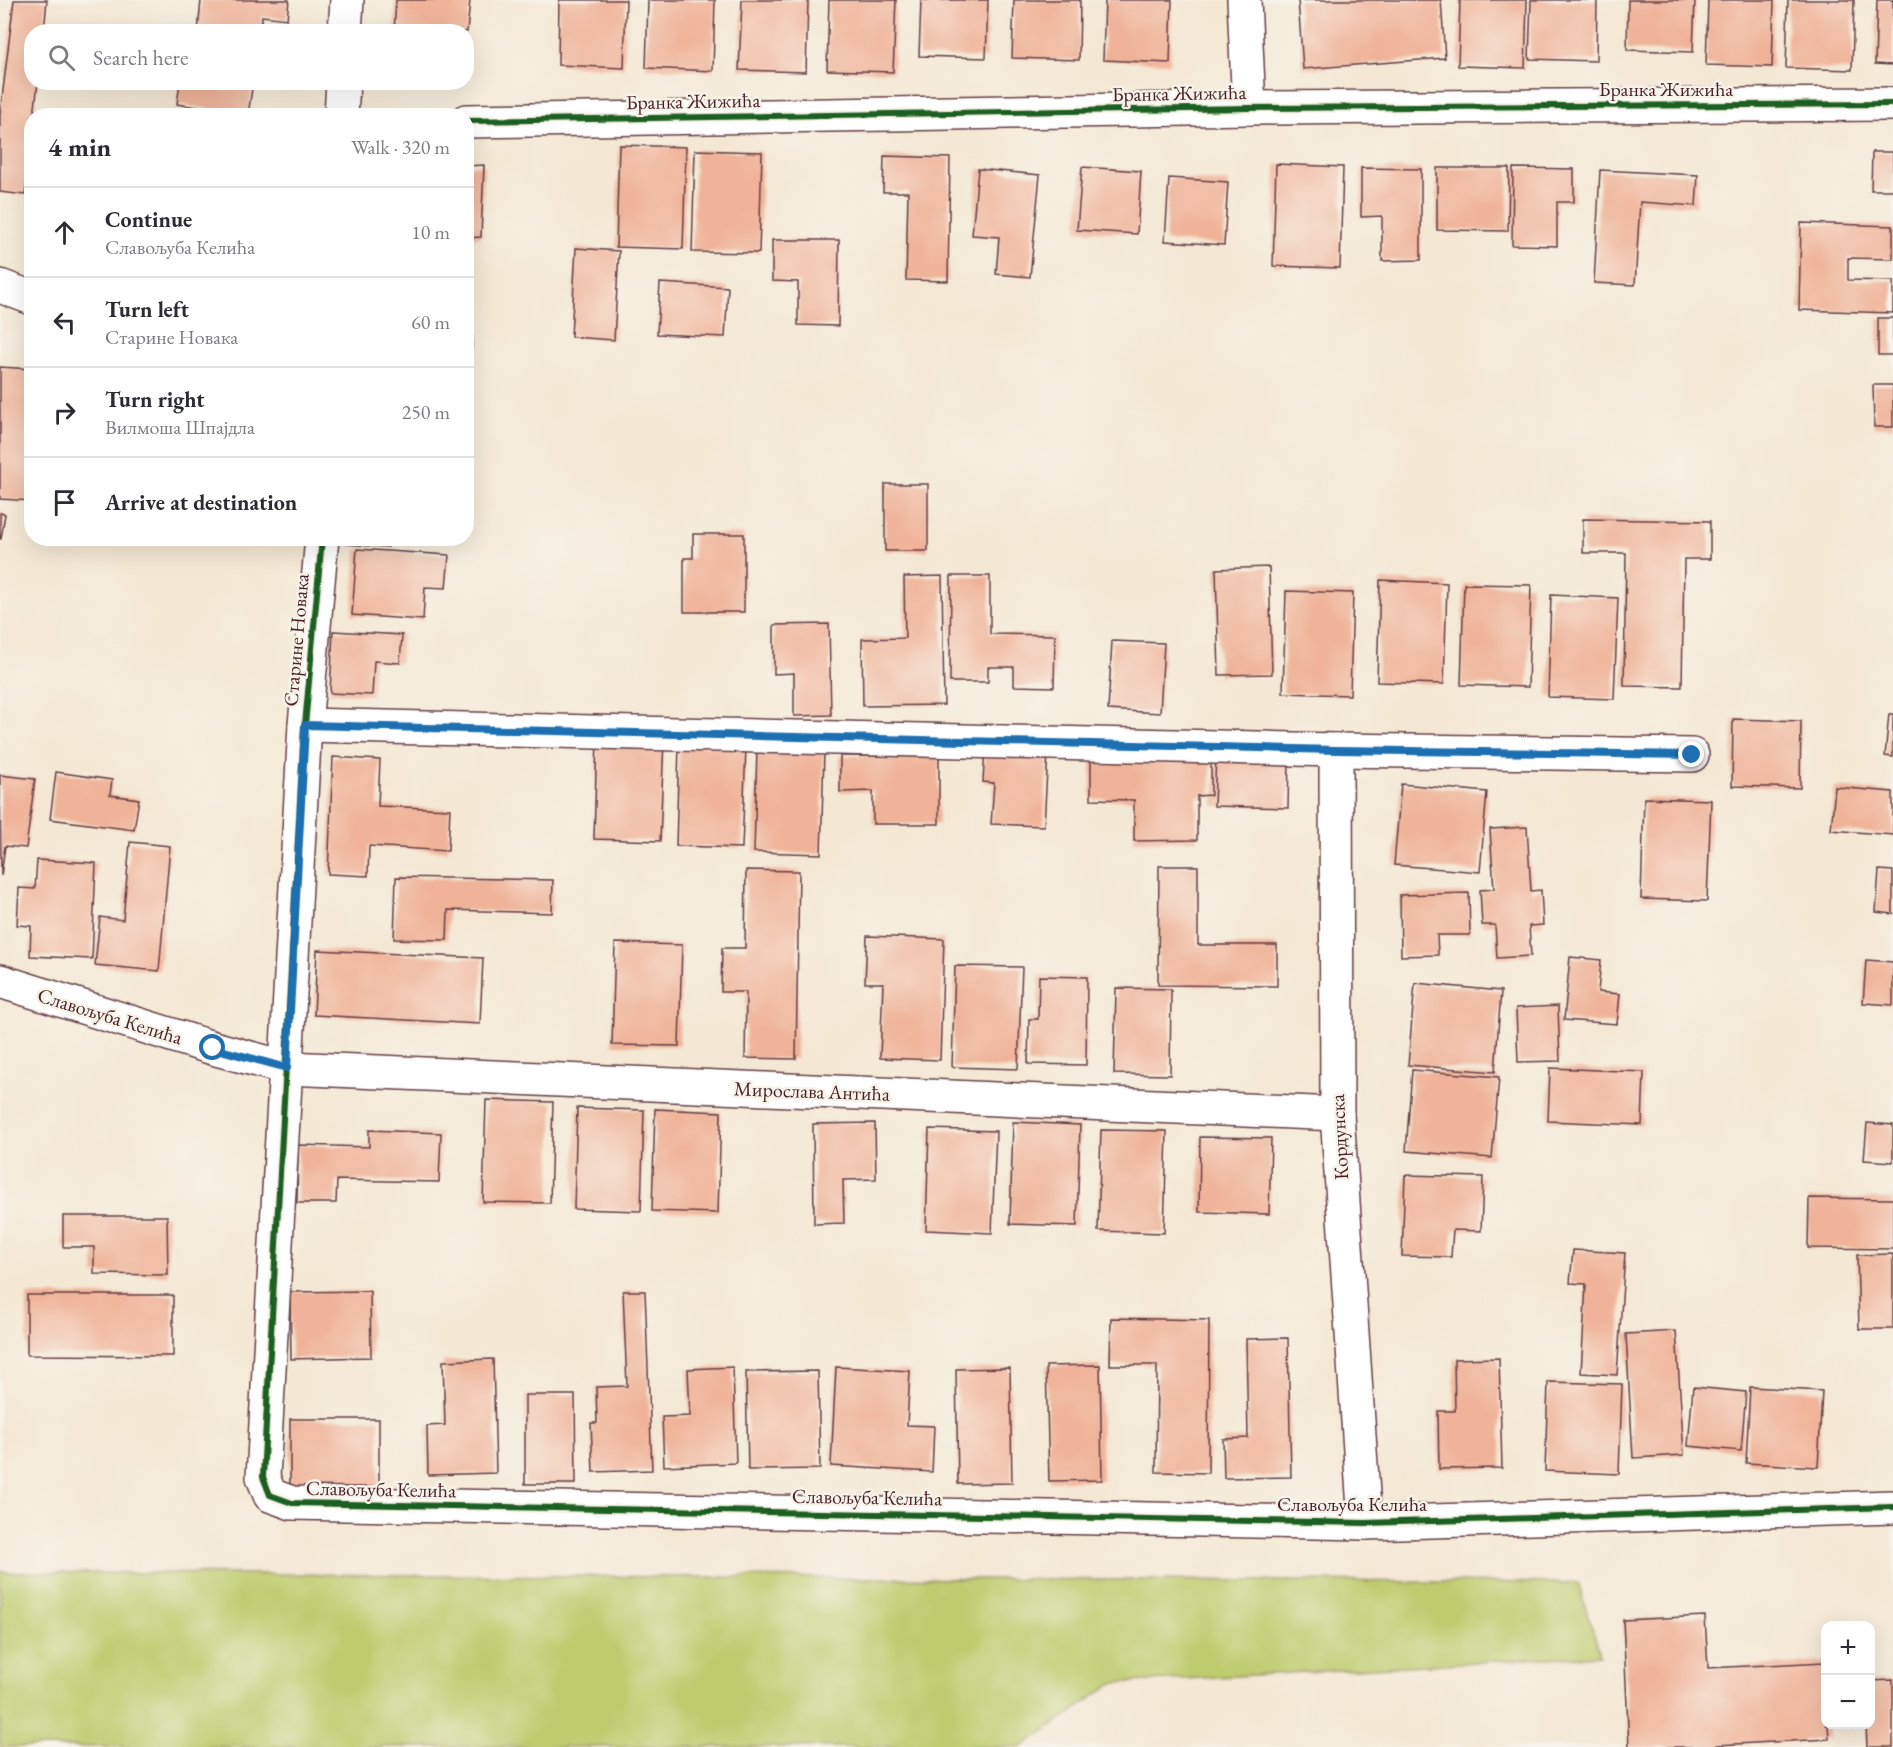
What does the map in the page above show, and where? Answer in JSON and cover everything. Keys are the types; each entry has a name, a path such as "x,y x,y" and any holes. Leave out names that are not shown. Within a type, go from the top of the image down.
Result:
{"street":[{"path":"346,24 347,0"},
{"path":"1245,0 1249,108"},
{"path":"341,108 343,90"},
{"name":"Бранка Жижића","path":"474,121 1249,108 1893,104"},
{"path":"0,286 24,295"},
{"name":"Старине Новака","path":"287,1068 305,725 321,546"},
{"path":"305,725 1336,750 1692,755"},
{"name":"Кордунска","path":"1336,750 1337,1114 1365,1523"},
{"name":"Славољуба Келића","path":"0,981 213,1048 287,1068 263,1477 270,1496 292,1503 1365,1523 1893,1507"},
{"name":"Мирослава Антића","path":"287,1068 1337,1114"}],"green space":[{"path":"0,1572 1578,1583 1600,1655 1113,1683 1022,1747 0,1747"}],"building":[{"path":"14,0 47,0 45,24 24,24 24,90 37,90 35,108 24,108 24,195 0,192 0,115"},
{"path":"201,0 289,0 287,19 262,16 262,24 199,24"},
{"path":"396,0 470,0 468,24 394,24"},
{"path":"559,0 626,0 624,68 558,65"},
{"path":"648,0 715,0 713,71 646,68"},
{"path":"742,0 808,0 806,72 739,70"},
{"path":"829,0 896,0 893,72 827,70"},
{"path":"921,0 988,0 986,58 919,56"},
{"path":"1014,0 1080,0 1079,60 1012,58"},
{"path":"1105,0 1172,0 1170,63 1103,60"},
{"path":"1298,0 1441,0 1445,58 1303,69"},
{"path":"1460,0 1527,0 1525,68 1458,66"},
{"path":"1531,0 1597,0 1596,61 1529,59"},
{"path":"1628,0 1695,0 1693,52 1627,50"},
{"path":"1708,0 1774,0 1772,67 1706,65"},
{"path":"1788,0 1854,0 1852,70 1786,68"},
{"path":"1877,0 1893,0 1893,65 1875,64"},
{"path":"179,90 252,90 249,108 203,108 177,104"},
{"path":"619,145 686,147 683,249 616,247"},
{"path":"695,150 762,152 759,253 692,252"},
{"path":"1872,152 1893,152 1893,190 1871,190"},
{"path":"884,156 950,158 948,281 906,280 908,192 883,192"},
{"path":"1276,164 1343,167 1340,268 1273,266"},
{"path":"484,165 481,237 474,237 474,166"},
{"path":"1082,167 1141,171 1137,234 1077,230"},
{"path":"1361,168 1421,169 1421,260 1382,261 1382,216 1361,217"},
{"path":"1437,168 1509,168 1508,231 1437,230"},
{"path":"1513,168 1574,169 1574,202 1557,202 1557,246 1512,245"},
{"path":"978,169 1040,175 1030,277 996,274 999,237 972,235"},
{"path":"1600,170 1698,175 1696,206 1640,202 1635,285 1594,283"},
{"path":"1169,178 1228,182 1224,245 1165,241"},
{"path":"1801,223 1893,226 1893,259 1848,258 1848,280 1893,281 1893,313 1799,310"},
{"path":"772,240 839,240 838,326 798,325 798,282 772,281"},
{"path":"576,248 619,251 614,340 571,337"},
{"path":"660,283 728,287 725,337 657,334"},
{"path":"1878,318 1893,318 1893,355 1878,355"},
{"path":"0,367 24,368 24,500 0,499"},
{"path":"1873,385 1893,385 1893,427 1874,427"},
{"path":"885,484 928,484 928,551 885,551"},
{"path":"0,513 5,514 1,539 0,539"},
{"path":"1583,519 1710,521 1710,559 1684,559 1682,687 1624,686 1626,553 1583,553"},
{"path":"693,534 744,534 744,612 684,612 684,558 693,558"},
{"path":"357,549 449,555 446,588 425,587 423,620 352,615"},
{"path":"1269,567 1272,674 1219,675 1216,569"},
{"path":"942,576 944,705 863,706 862,639 905,638 904,577"},
{"path":"951,576 990,576 990,634 1055,635 1054,687 1014,686 1014,667 988,667 988,682 950,682"},
{"path":"1380,580 1447,583 1444,684 1377,682"},
{"path":"1464,584 1531,585 1528,687 1461,685"},
{"path":"1286,591 1353,593 1350,695 1283,693"},
{"path":"1551,595 1618,598 1614,699 1548,697"},
{"path":"829,624 831,715 794,716 794,673 774,674 774,625"},
{"path":"333,631 402,635 400,663 374,661 372,695 330,693"},
{"path":"1112,641 1164,643 1160,713 1108,710"},
{"path":"1889,714 1893,714 1893,757 1885,756"},
{"path":"1733,719 1801,721 1800,788 1732,786"},
{"path":"597,737 664,739 660,841 594,839"},
{"path":"679,745 746,747 742,848 676,846"},
{"path":"884,748 939,748 939,824 873,824 873,791 840,792 840,756 884,756"},
{"path":"985,748 1048,751 1044,826 991,824 994,783 983,782"},
{"path":"757,750 824,753 821,854 754,852"},
{"path":"1091,752 1211,754 1211,795 1197,796 1197,840 1134,841 1134,800 1091,799"},
{"path":"1216,755 1289,758 1288,808 1214,806"},
{"path":"333,757 380,760 378,806 450,809 448,851 369,846 368,876 328,874"},
{"path":"56,772 112,780 110,795 139,799 134,830 50,819"},
{"path":"0,775 35,779 26,848 5,846 1,876"},
{"path":"1401,784 1487,792 1480,872 1394,865"},
{"path":"1835,787 1893,792 1893,835 1831,830"},
{"path":"1644,798 1711,800 1707,901 1641,899"},
{"path":"1527,827 1531,891 1541,890 1543,925 1529,926 1531,956 1497,958 1495,925 1482,925 1480,890 1494,889 1490,829"},
{"path":"130,842 170,846 159,971 95,965 100,917 123,920"},
{"path":"37,860 96,863 92,959 30,956 31,926 17,925 19,888 35,889"},
{"path":"1159,866 1198,866 1198,945 1277,945 1277,986 1158,985"},
{"path":"746,870 799,871 796,1059 745,1058 746,992 721,992 722,948 745,948"},
{"path":"1879,870 1893,871 1893,914 1876,912"},
{"path":"396,877 553,880 552,913 448,910 447,940 394,939"},
{"path":"1469,893 1470,935 1437,935 1438,955 1401,956 1400,895"},
{"path":"867,936 944,939 940,1060 880,1058 883,983 865,983"},
{"path":"615,943 682,945 679,1046 612,1045"},
{"path":"317,950 483,958 480,1024 314,1015"},
{"path":"1570,957 1601,960 1598,992 1620,994 1617,1024 1564,1020"},
{"path":"1866,960 1893,962 1893,1005 1863,1003"},
{"path":"955,966 1022,967 1018,1069 952,1067"},
{"path":"1039,976 1087,977 1086,1065 1028,1064 1029,1019 1038,1019"},
{"path":"1415,983 1501,991 1495,1072 1408,1065"},
{"path":"1116,988 1171,989 1170,1075 1114,1074"},
{"path":"1558,1006 1560,1061 1518,1062 1516,1008"},
{"path":"1550,1068 1644,1072 1642,1125 1548,1121"},
{"path":"1412,1070 1499,1077 1492,1158 1406,1151"},
{"path":"486,1100 553,1102 550,1203 483,1202"},
{"path":"577,1108 644,1110 641,1211 574,1209"},
{"path":"655,1109 721,1112 718,1213 652,1211"},
{"path":"1013,1122 1080,1125 1077,1226 1010,1224"},
{"path":"875,1123 876,1179 843,1180 844,1223 814,1224 813,1124"},
{"path":"1867,1123 1893,1125 1893,1162 1864,1160"},
{"path":"929,1129 996,1131 992,1233 926,1230"},
{"path":"369,1130 441,1133 439,1182 337,1180 336,1203 297,1203 298,1145 369,1147"},
{"path":"1101,1130 1167,1131 1164,1233 1098,1231"},
{"path":"1200,1137 1271,1138 1269,1214 1199,1212"},
{"path":"1405,1175 1483,1177 1481,1231 1453,1230 1451,1257 1402,1256"},
{"path":"1809,1198 1893,1199 1893,1249 1808,1248"},
{"path":"63,1216 167,1216 168,1275 94,1274 94,1247 63,1247"},
{"path":"1573,1250 1625,1253 1617,1375 1581,1373 1586,1284 1570,1283"},
{"path":"1893,1254 1893,1329 1859,1329 1857,1255"},
{"path":"370,1291 371,1357 291,1359 290,1292"},
{"path":"623,1291 645,1291 652,1470 593,1472 591,1423 597,1423 596,1387 627,1386"},
{"path":"27,1295 173,1295 173,1356 27,1355"},
{"path":"1111,1318 1209,1320 1208,1473 1156,1472 1157,1365 1110,1365"},
{"path":"1676,1331 1684,1455 1633,1458 1626,1334"},
{"path":"1288,1338 1291,1477 1224,1478 1223,1439 1248,1438 1246,1339"},
{"path":"1499,1358 1502,1468 1439,1469 1438,1411 1455,1411 1454,1359"},
{"path":"493,1359 496,1473 428,1475 427,1426 445,1425 443,1361"},
{"path":"1100,1365 1102,1480 1049,1481 1046,1366"},
{"path":"733,1367 736,1463 664,1466 662,1417 690,1416 688,1369"},
{"path":"836,1367 910,1371 907,1425 934,1426 932,1472 831,1466"},
{"path":"1010,1368 1012,1483 958,1484 956,1369"},
{"path":"818,1371 820,1469 748,1470 746,1372"},
{"path":"1548,1382 1622,1384 1619,1474 1545,1471"},
{"path":"1693,1387 1746,1392 1741,1451 1688,1446"},
{"path":"1750,1387 1822,1391 1818,1467 1746,1463"},
{"path":"525,1395 575,1395 576,1484 525,1484"},
{"path":"290,1419 379,1419 379,1488 290,1489"},
{"path":"1705,1616 1708,1668 1821,1662 1821,1729 1828,1729 1829,1739 1716,1745 1716,1747 1629,1747 1623,1620"},
{"path":"1893,1680 1893,1747 1867,1747 1866,1729 1875,1729 1875,1681"}],"cycle path":[{"path":"474,121 1249,108 1893,104"},
{"path":"321,546 305,725 263,1477 270,1495 292,1503 1365,1523 1893,1507"}],"route":[{"path":"213,1048 287,1068 305,725 1336,750 1692,755"}]}
